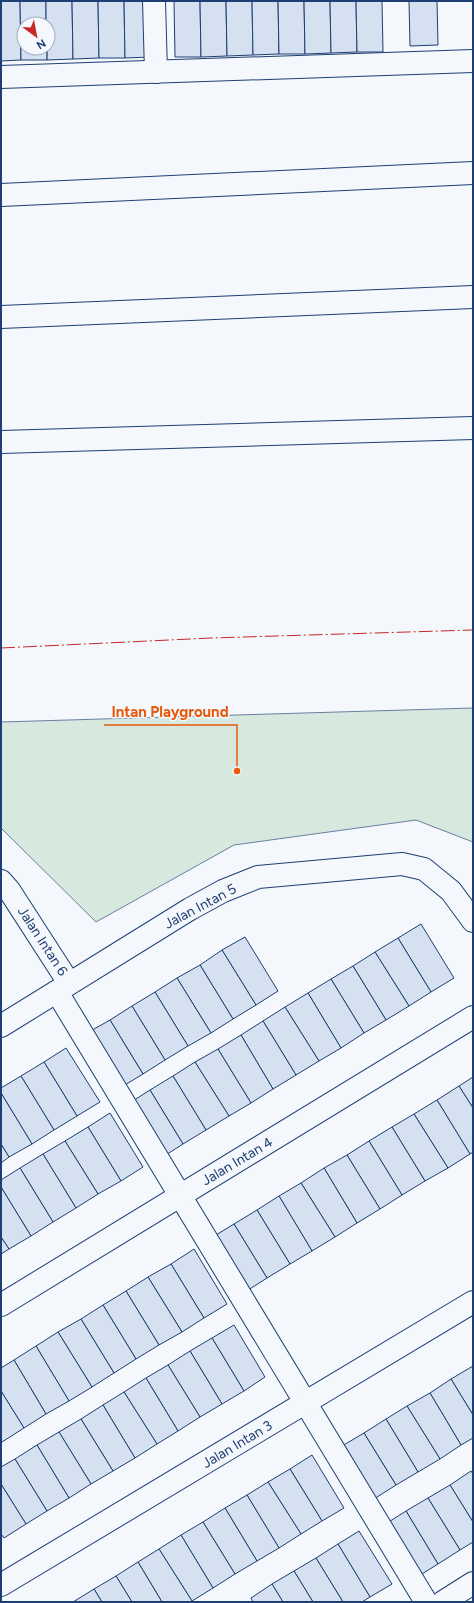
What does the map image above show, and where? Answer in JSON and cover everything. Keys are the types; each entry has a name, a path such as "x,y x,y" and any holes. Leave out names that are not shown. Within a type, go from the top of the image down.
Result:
{"street":[{"path":"154,1 156,72"},
{"path":"1,77 473,61"},
{"path":"1,195 473,173"},
{"path":"1,318 473,297"},
{"path":"1,442 473,428"},
{"name":"Jalan Intan 5","path":"1,1026 190,909 223,891 258,877 402,864 424,869 451,891 473,921"},
{"name":"Jalan Intan 6","path":"1,881 9,890 180,1196 426,1602"},
{"name":"Jalan Intan 4","path":"1,1305 473,1017"},
{"name":"Jalan Intan 3","path":"1,1585 473,1302"},
{"path":"443,1602 473,1583"}],"shaded area":[{"path":"473,708 473,842 416,820 234,845 96,922 1,828 1,722"}],"building":[{"path":"1,1 20,1 20,16 16,16 16,56 21,56 21,60 1,61"},
{"path":"20,1 46,1 46,16 20,16"},
{"path":"46,1 72,1 73,59 47,60 47,56 56,56 56,16 46,16"},
{"path":"72,1 98,1 99,58 73,59"},
{"path":"98,1 124,1 125,58 99,58"},
{"path":"124,1 150,1 151,57 125,58"},
{"path":"174,1 200,1 201,57 175,57"},
{"path":"200,1 226,1 227,56 201,57"},
{"path":"226,1 252,1 253,55 227,56"},
{"path":"252,1 278,1 279,54 253,55"},
{"path":"278,1 304,1 305,54 279,54"},
{"path":"304,1 330,1 331,53 305,54"},
{"path":"330,1 356,1 357,52 331,53"},
{"path":"356,1 382,1 383,52 357,52"},
{"path":"409,1 437,1 438,45 410,46"},
{"path":"21,56 47,56 47,60 21,60"},
{"path":"421,924 454,978 431,992 398,938"},
{"path":"245,937 278,991 256,1005 222,950"},
{"path":"398,938 431,992 409,1006 375,952"},
{"path":"222,950 256,1005 233,1019 200,965"},
{"path":"375,952 409,1006 386,1020 353,966"},
{"path":"200,965 233,1019 211,1033 177,978"},
{"path":"353,966 386,1020 364,1033 331,979"},
{"path":"177,978 211,1033 188,1046 155,992"},
{"path":"331,979 364,1033 341,1048 308,993"},
{"path":"155,992 188,1046 165,1060 132,1006"},
{"path":"308,993 341,1048 319,1061 285,1007"},
{"path":"132,1006 165,1060 143,1074 110,1020"},
{"path":"285,1007 319,1061 296,1075 263,1021"},
{"path":"110,1020 143,1074 120,1088 87,1033"},
{"path":"263,1021 296,1075 273,1089 241,1035"},
{"path":"241,1035 273,1089 251,1103 218,1049"},
{"path":"66,1048 100,1102 77,1116 44,1062"},
{"path":"218,1049 251,1103 229,1116 195,1062"},
{"path":"44,1062 77,1116 54,1130 21,1076"},
{"path":"195,1062 229,1116 206,1130 173,1076"},
{"path":"21,1076 54,1130 32,1144 1,1093 1,1088"},
{"path":"173,1076 206,1130 183,1144 150,1090"},
{"path":"473,1077 473,1108 459,1086"},
{"path":"459,1086 473,1108 473,1152 470,1154 437,1100"},
{"path":"150,1090 183,1144 161,1158 128,1104"},
{"path":"1,1093 32,1144 9,1157 1,1144"},
{"path":"437,1100 470,1154 448,1168 414,1114"},
{"path":"110,1113 143,1167 121,1181 88,1127"},
{"path":"414,1114 448,1168 425,1181 392,1127"},
{"path":"88,1127 121,1181 98,1194 65,1141"},
{"path":"392,1127 425,1181 402,1195 369,1141"},
{"path":"65,1141 98,1194 76,1208 43,1154"},
{"path":"369,1141 402,1195 380,1209 347,1155"},
{"path":"1,1144 9,1157 1,1163"},
{"path":"43,1154 76,1208 53,1222 20,1168"},
{"path":"347,1155 380,1209 357,1223 324,1168"},
{"path":"20,1168 53,1222 31,1236 1,1187 1,1180"},
{"path":"324,1168 357,1223 335,1237 301,1183"},
{"path":"301,1183 335,1237 312,1251 279,1196"},
{"path":"1,1187 31,1236 9,1249 1,1237"},
{"path":"279,1196 312,1251 290,1264 257,1210"},
{"path":"257,1210 290,1264 267,1278 234,1224"},
{"path":"234,1224 267,1278 245,1292 211,1238"},
{"path":"1,1237 9,1249 1,1254"},
{"path":"194,1249 227,1304 204,1318 171,1264"},
{"path":"171,1264 204,1318 182,1332 148,1277"},
{"path":"148,1277 182,1332 159,1345 126,1291"},
{"path":"126,1291 159,1345 136,1359 103,1305"},
{"path":"103,1305 136,1359 114,1373 81,1319"},
{"path":"81,1319 114,1373 92,1387 58,1332"},
{"path":"234,1325 265,1377 244,1391 212,1338"},
{"path":"58,1332 92,1387 69,1401 36,1346"},
{"path":"212,1338 244,1391 222,1404 190,1351"},
{"path":"36,1346 69,1401 46,1414 14,1360"},
{"path":"190,1351 222,1404 200,1417 168,1365"},
{"path":"14,1360 46,1414 24,1428 1,1391 1,1368"},
{"path":"168,1365 200,1417 178,1431 146,1378"},
{"path":"473,1366 473,1415 451,1379"},
{"path":"146,1378 178,1431 157,1444 124,1392"},
{"path":"451,1379 473,1415 473,1438 461,1445 430,1393"},
{"path":"1,1391 24,1428 2,1442 1,1441"},
{"path":"124,1392 157,1444 135,1458 103,1405"},
{"path":"430,1393 461,1445 440,1459 407,1406"},
{"path":"103,1405 135,1458 113,1471 81,1419"},
{"path":"407,1406 440,1459 418,1472 386,1419"},
{"path":"81,1419 113,1471 91,1484 59,1432"},
{"path":"386,1419 418,1472 396,1485 364,1433"},
{"path":"59,1432 91,1484 69,1498 37,1445"},
{"path":"364,1433 396,1485 374,1499 342,1446"},
{"path":"37,1445 69,1498 47,1511 15,1459"},
{"path":"312,1455 344,1508 322,1521 290,1469"},
{"path":"15,1459 47,1511 26,1524 1,1484 1,1467"},
{"path":"290,1469 322,1521 301,1534 268,1482"},
{"path":"471,1471 473,1474 473,1522 450,1485"},
{"path":"268,1482 301,1534 279,1548 247,1495"},
{"path":"1,1484 26,1524 4,1538 1,1534"},
{"path":"450,1485 473,1522 473,1542 460,1550 428,1498"},
{"path":"247,1495 279,1548 257,1561 225,1508"},
{"path":"428,1498 460,1550 438,1564 406,1511"},
{"path":"225,1508 257,1561 235,1574 203,1522"},
{"path":"406,1511 438,1564 417,1577 384,1525"},
{"path":"203,1522 235,1574 213,1588 181,1535"},
{"path":"359,1531 392,1584 370,1597 338,1544"},
{"path":"181,1535 213,1588 192,1601 159,1549"},
{"path":"338,1544 370,1597 362,1602 343,1602 316,1558"},
{"path":"159,1549 192,1601 162,1602 138,1562"},
{"path":"316,1558 343,1602 313,1602 294,1571"},
{"path":"138,1562 162,1602 132,1602 116,1576"},
{"path":"294,1571 313,1602 283,1602 272,1584"},
{"path":"116,1576 132,1602 102,1602 94,1589"},
{"path":"272,1584 283,1602 253,1602 251,1598"},
{"path":"94,1589 102,1602 73,1602"}],"power":[{"path":"1,648 211,638 473,630"}],"place":[{"name":"Intan Playground","path":"237,771"}]}
